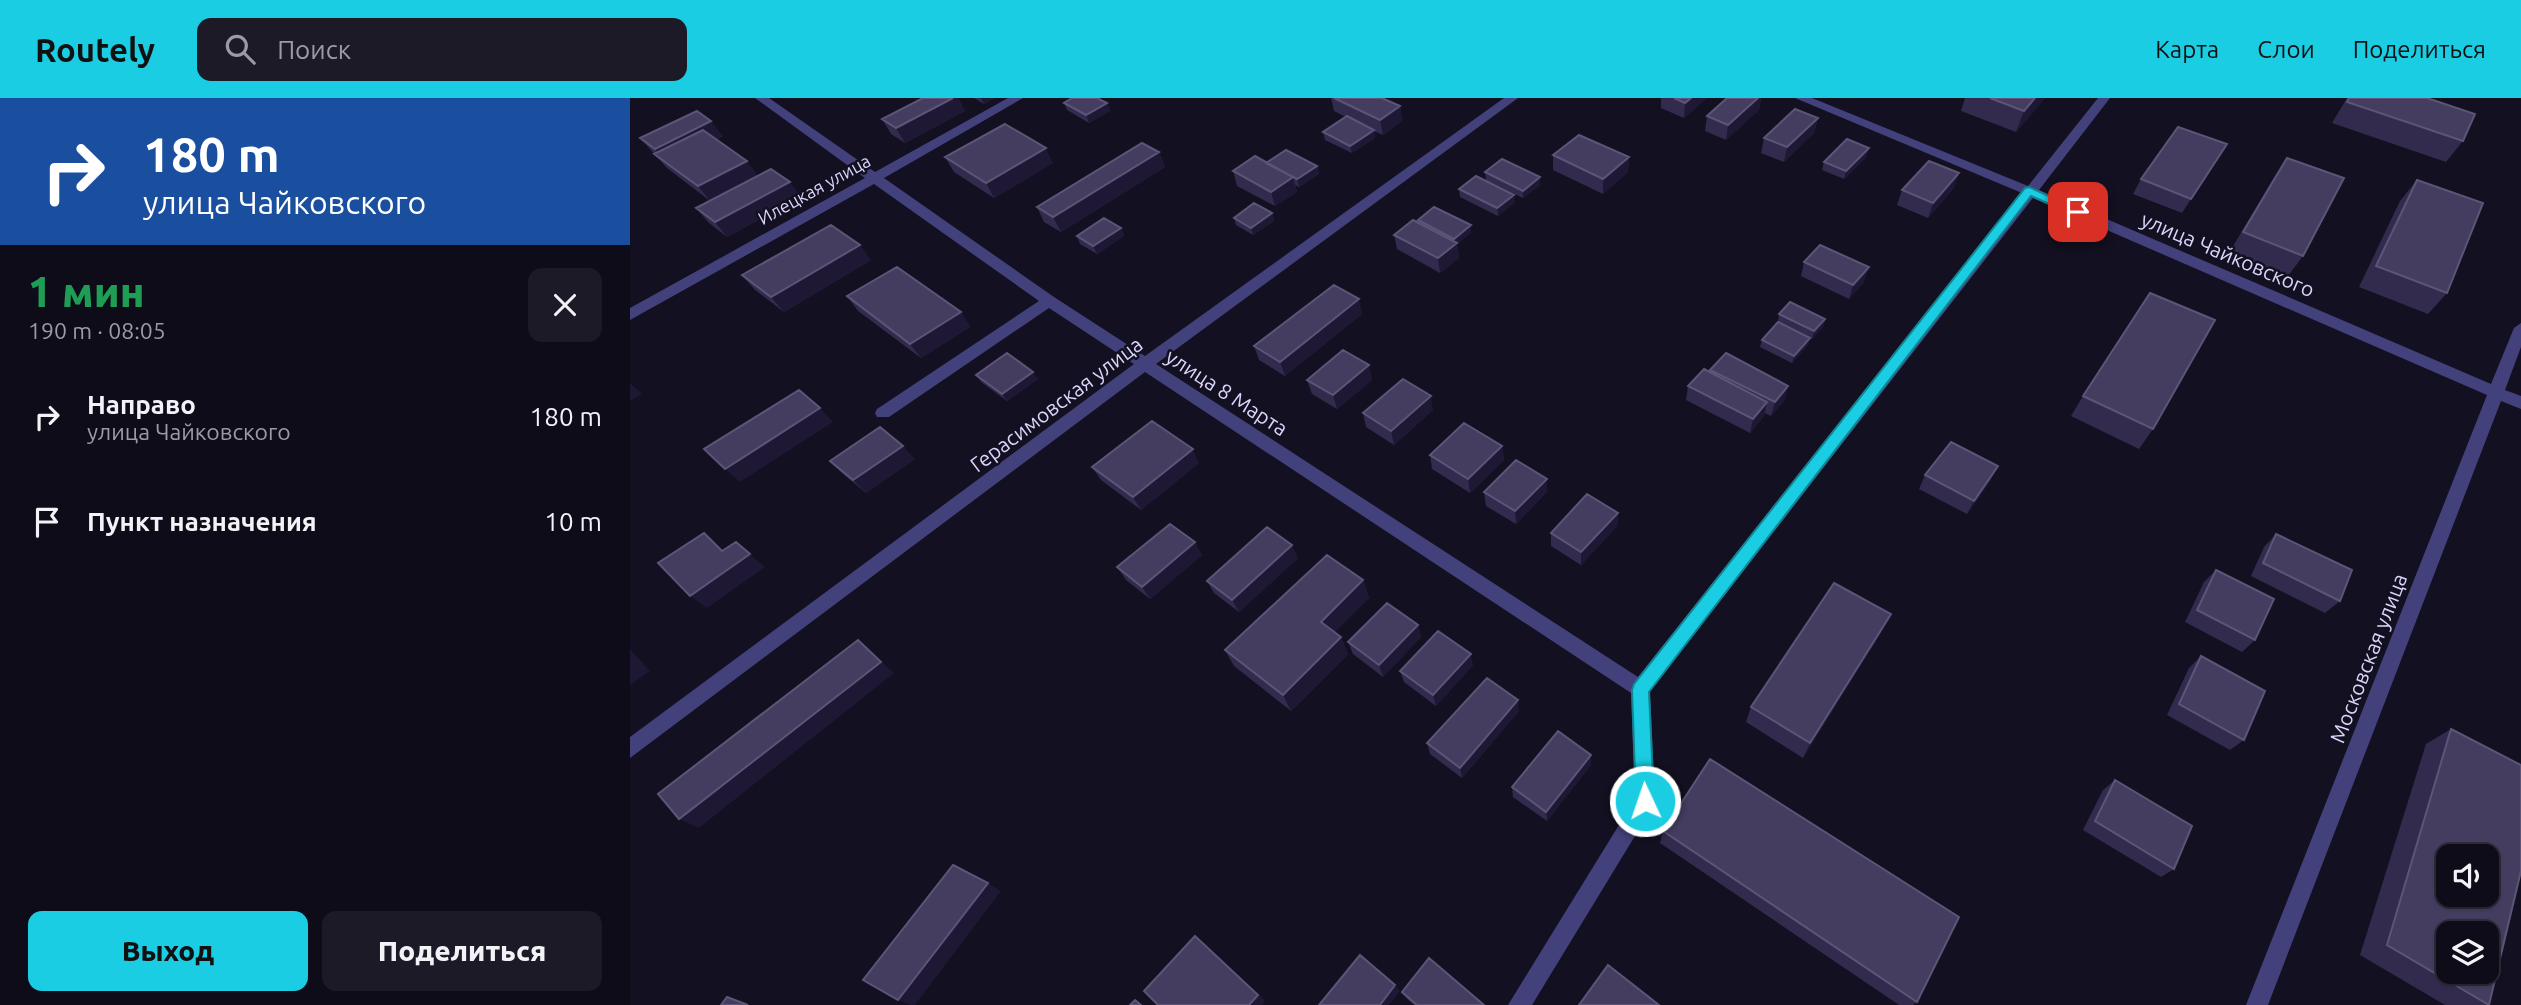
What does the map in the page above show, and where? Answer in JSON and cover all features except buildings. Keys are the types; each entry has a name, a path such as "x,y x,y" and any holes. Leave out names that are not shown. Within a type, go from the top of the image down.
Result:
{"street":[{"name":"улица 8 Марта","path":"761,98 1049,301 1640,690"},
{"name":"Илецкая улица","path":"630,315 1017,98"},
{"name":"Герасимовская улица","path":"630,749 1145,364 1511,98"},
{"name":"улица Чайковского","path":"1801,98 2029,191 2521,403"},
{"path":"1519,1005 1645,801 1640,690 2104,98"},
{"path":"883,413 1049,301"},
{"name":"Московская улица","path":"2257,1005 2521,328"}],"route":[{"path":"1645,801 1640,690 2029,191 2078,212"}]}
